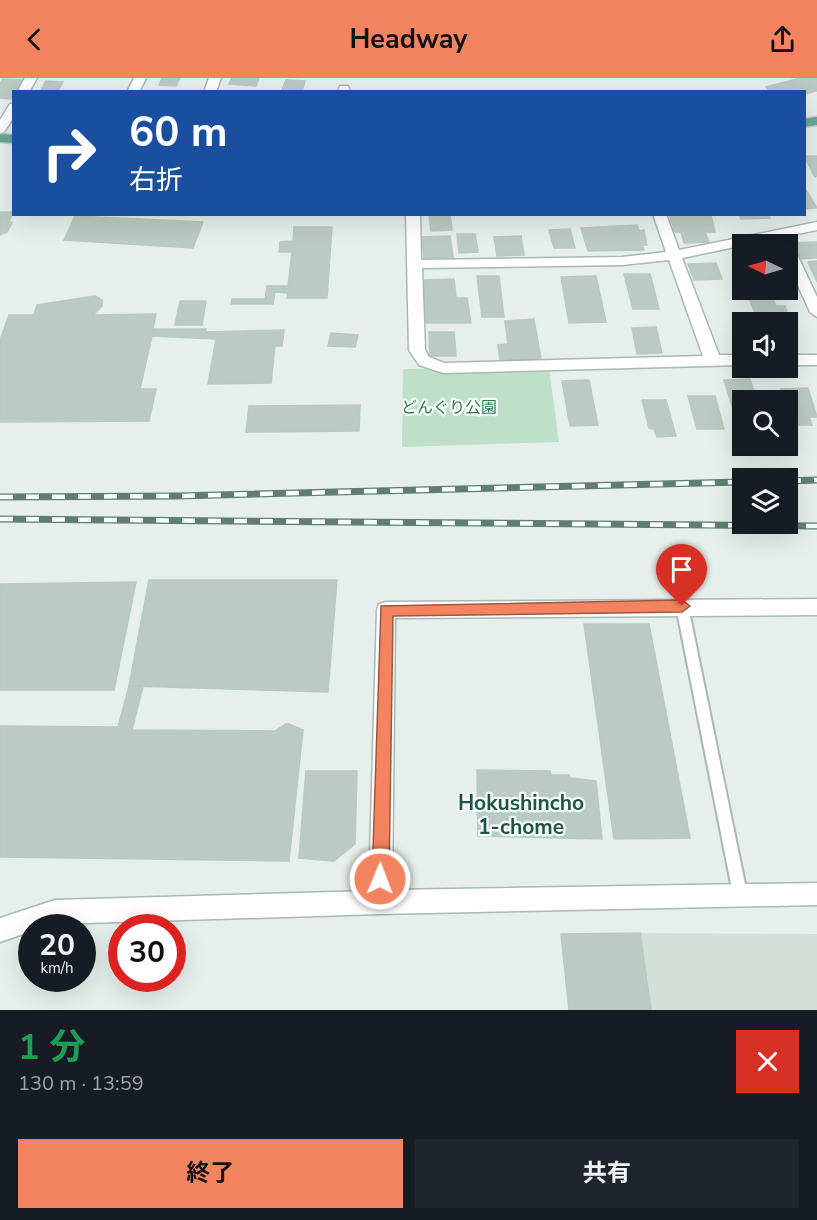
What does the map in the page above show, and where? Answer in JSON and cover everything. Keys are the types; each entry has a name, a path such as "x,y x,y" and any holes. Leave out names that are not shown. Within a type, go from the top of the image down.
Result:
{"street":[{"path":"0,129 12,110"},
{"path":"413,216 417,350 424,361 443,368 732,360"},
{"path":"660,216 713,360"},
{"path":"795,234 817,226"},
{"path":"414,264 622,261 732,246"},
{"path":"798,271 817,312"},
{"path":"798,360 817,360"},
{"path":"380,902 386,610 682,606 817,607"},
{"path":"0,930 55,912 380,902 817,894"}],"lane":[{"path":"682,606 740,894"}],"shaded area":[{"path":"640,933 817,934 817,1010 651,1010"}],"green space":[{"name":"どんぐり公園","path":"549,368 559,442 402,447 403,369"}],"building":[{"path":"162,78 180,78 176,86 159,85"},
{"path":"232,78 259,78 256,86 229,84"},
{"path":"801,78 817,78 817,91 806,94 806,90 769,90 766,87"},
{"path":"3,79 24,80 17,90 12,90 11,99 0,98 0,83"},
{"path":"286,80 305,81 303,90 282,90"},
{"path":"46,81 63,82 58,90 41,90"},
{"path":"806,156 817,156 817,176 815,177"},
{"path":"806,190 817,208 806,209"},
{"path":"0,212 12,212 9,221 12,223 7,232 0,235"},
{"path":"75,216 203,222 193,248 64,240"},
{"path":"429,216 450,216 452,230 431,231"},
{"path":"670,216 711,216 715,232 705,232 709,242 684,243 681,232 675,232"},
{"path":"740,216 769,216 770,218 741,219"},
{"path":"637,225 639,231 644,230 647,245 642,245 644,250 588,251 581,228"},
{"path":"294,227 332,227 327,298 287,298 288,293 275,292 273,304 231,304 232,299 265,299 267,286 288,286 292,252 279,252 280,242 293,241"},
{"path":"570,229 575,248 554,248 549,230"},
{"path":"457,234 475,234 478,252 459,253"},
{"path":"450,236 453,257 424,258 422,237"},
{"path":"521,236 524,255 497,256 494,237"},
{"path":"817,242 817,258 798,259 798,243"},
{"path":"817,261 817,282 808,262"},
{"path":"716,263 722,279 694,280 688,264"},
{"path":"624,274 650,274 659,309 633,309"},
{"path":"477,276 499,276 504,317 482,317"},
{"path":"596,276 606,322 569,323 561,277"},
{"path":"454,279 456,298 467,298 471,323 426,323 422,280"},
{"path":"95,296 102,300 102,306 93,315 156,314 153,329 206,329 205,332 284,330 282,346 275,346 271,383 208,384 216,339 152,336 140,389 156,389 149,421 0,422 0,340 9,315 34,315 37,305"},
{"path":"180,301 206,301 202,325 175,325"},
{"path":"750,301 774,301 776,306 785,306 787,312 755,312"},
{"path":"534,319 541,359 500,360 498,345 508,344 505,321"},
{"path":"656,327 662,353 637,354 632,328"},
{"path":"429,332 454,332 456,356 430,356"},
{"path":"331,333 358,335 355,347 328,346"},
{"path":"750,379 754,390 732,390 732,406 724,380"},
{"path":"589,380 598,425 570,426 562,381"},
{"path":"808,388 817,417 809,417 812,425 798,425 798,390 781,389"},
{"path":"688,396 715,396 724,429 697,429"},
{"path":"642,400 666,400 676,436 657,437 654,429 649,428"},
{"path":"360,405 359,431 246,432 249,406"},
{"path":"149,580 337,580 328,692 129,686"},
{"path":"136,582 114,690 0,690 0,584"},
{"path":"584,624 649,624 690,838 614,839"},
{"path":"129,686 143,686 132,730 275,731 287,723 303,730 289,861 0,857 0,726 118,727"},
{"path":"477,770 550,771 551,775 569,775 570,778 596,781 602,839 478,836"},
{"path":"306,771 357,771 355,844 334,861 299,858"},
{"path":"640,933 651,1010 569,1010 561,934"}],"railway":[{"path":"798,481 817,480"},
{"path":"0,497 177,496 732,482"},
{"path":"0,519 817,526"}],"district":[{"name":"Hokushincho 1-chome","path":"521,815"}],"route":[{"path":"380,879 386,610 682,606"}]}
